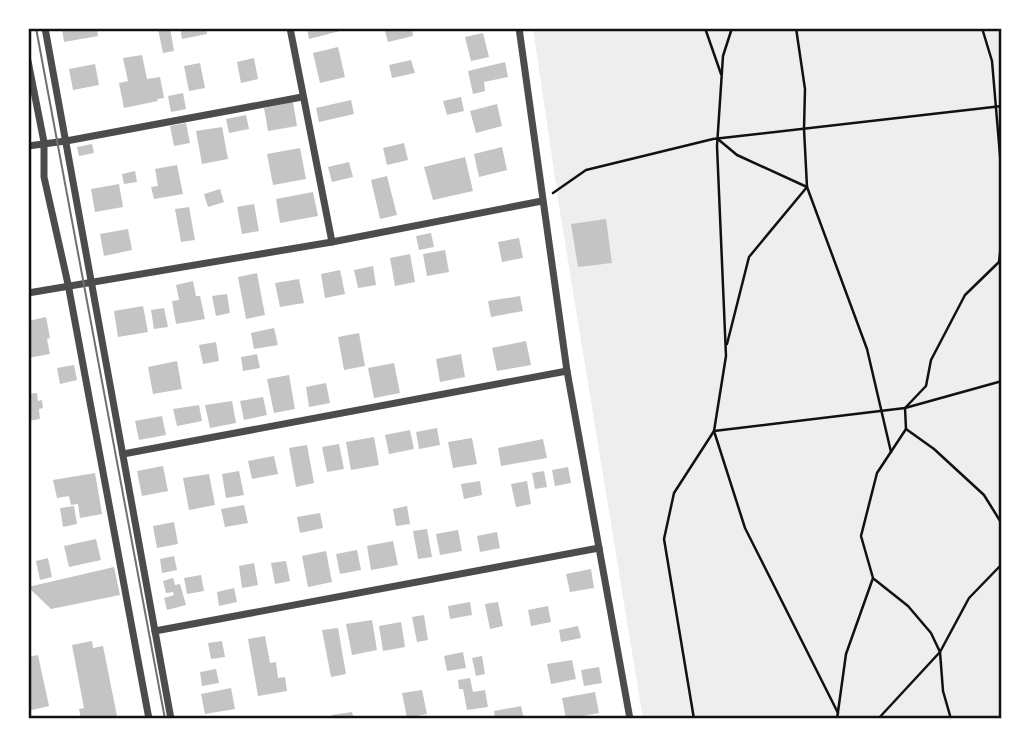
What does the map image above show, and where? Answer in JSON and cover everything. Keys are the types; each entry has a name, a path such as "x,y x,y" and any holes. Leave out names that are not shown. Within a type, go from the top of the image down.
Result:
{"street":[{"path":"45,28 171,719"},
{"path":"290,28 332,242"},
{"path":"519,28 541,201 567,371 630,719"},
{"path":"28,61 44,142 44,177 68,284 149,719"},
{"path":"28,145 66,141 302,97"},
{"path":"28,293 68,284 332,242 541,201"},
{"path":"123,454 567,371"},
{"path":"155,631 599,548"}],"path":[{"path":"705,28 722,77"},
{"path":"726,347 718,139 723,55 732,28"},
{"path":"796,28 805,89 807,187 867,349 891,452"},
{"path":"982,28 992,61 1002,179"},
{"path":"541,201 586,170 718,139 1002,106"},
{"path":"718,139 737,155 807,187"},
{"path":"694,719 664,539 674,493 714,431 726,347 749,257 807,187"},
{"path":"951,719 943,691 940,652 930,633 908,606 873,578 861,536 877,473 905,429 905,408 926,386 931,360 965,295 999,262 1002,236"},
{"path":"714,431 905,408 1002,381"},
{"path":"905,429 934,449 984,495 1002,524"},
{"path":"714,431 745,528 838,713"},
{"path":"878,719 940,652 969,598 1002,564"},
{"path":"838,719 846,653 873,578"}],"shaded area":[{"path":"533,28 1002,28 1002,719 643,719 560,212"}],"building":[{"path":"62,28 97,28 98,36 64,42"},
{"path":"170,28 174,51 163,53 158,29"},
{"path":"180,28 206,28 207,34 182,39"},
{"path":"307,28 339,28 340,31 309,39"},
{"path":"384,28 412,28 413,36 388,42"},
{"path":"483,33 489,57 471,61 465,37"},
{"path":"338,47 345,77 320,83 313,53"},
{"path":"142,55 147,79 160,77 164,98 124,108 119,83 128,81 123,58"},
{"path":"254,58 258,79 241,83 237,62"},
{"path":"411,60 415,73 392,78 389,65"},
{"path":"505,62 508,77 484,82 485,91 473,94 468,71"},
{"path":"200,63 205,88 189,91 184,66"},
{"path":"95,64 99,85 73,90 69,69"},
{"path":"183,93 186,109 171,112 168,96"},
{"path":"461,97 464,111 447,115 443,101"},
{"path":"351,100 354,114 319,122 316,108"},
{"path":"293,102 297,126 268,131 264,108"},
{"path":"497,104 502,126 476,133 470,111"},
{"path":"246,115 249,129 229,133 226,119"},
{"path":"186,123 190,143 174,146 170,126"},
{"path":"222,127 228,159 202,164 196,131"},
{"path":"404,143 408,160 387,165 383,148"},
{"path":"92,144 94,153 79,156 77,147"},
{"path":"502,147 507,170 479,177 474,154"},
{"path":"300,148 306,179 273,185 267,154"},
{"path":"465,157 473,191 433,200 424,167"},
{"path":"349,162 353,177 332,182 328,167"},
{"path":"177,165 183,194 154,199 151,187 158,186 155,169"},
{"path":"135,171 137,182 124,184 122,174"},
{"path":"387,176 397,215 380,219 371,180"},
{"path":"119,184 123,207 95,212 91,189"},
{"path":"220,189 224,202 208,207 204,194"},
{"path":"313,192 318,216 280,223 276,199"},
{"path":"254,204 259,231 242,234 237,207"},
{"path":"189,207 195,240 181,242 175,209"},
{"path":"606,219 612,263 578,267 571,224"},
{"path":"128,229 132,250 104,256 100,234"},
{"path":"431,233 434,247 419,250 416,236"},
{"path":"519,238 523,258 502,262 498,242"},
{"path":"445,250 449,272 427,276 423,254"},
{"path":"410,254 415,282 395,286 390,258"},
{"path":"373,266 376,285 358,288 354,270"},
{"path":"340,270 345,294 325,298 321,274"},
{"path":"257,273 265,315 246,319 238,277"},
{"path":"299,279 304,303 280,307 275,283"},
{"path":"193,281 196,296 200,296 205,319 176,324 172,301 179,300 176,285"},
{"path":"227,294 230,313 216,316 212,296"},
{"path":"520,296 523,311 491,317 488,301"},
{"path":"143,306 148,332 118,337 114,311"},
{"path":"164,308 168,327 154,329 151,310"},
{"path":"46,317 50,354 28,358 28,321"},
{"path":"274,328 278,345 254,349 251,333"},
{"path":"359,333 365,366 344,370 338,337"},
{"path":"526,341 531,365 497,371 492,348"},
{"path":"216,342 219,361 203,364 199,345"},
{"path":"257,354 260,368 243,371 241,357"},
{"path":"461,354 465,377 440,382 436,359"},
{"path":"177,361 182,389 153,394 148,367"},
{"path":"394,363 400,393 374,398 368,368"},
{"path":"74,365 77,380 60,384 57,368"},
{"path":"289,375 295,409 274,413 267,379"},
{"path":"326,383 330,403 309,407 306,387"},
{"path":"37,393 43,408 39,409 40,419 28,421 28,394"},
{"path":"263,397 267,415 244,420 240,401"},
{"path":"232,401 236,423 210,428 205,405"},
{"path":"199,405 202,421 177,426 173,409"},
{"path":"162,416 166,435 139,440 135,421"},
{"path":"437,428 440,445 419,449 416,432"},
{"path":"410,430 414,449 389,454 385,435"},
{"path":"374,437 379,465 351,470 346,442"},
{"path":"472,438 477,464 453,468 448,442"},
{"path":"543,439 547,458 501,466 498,448"},
{"path":"339,444 344,469 327,472 322,447"},
{"path":"307,445 314,483 296,487 289,448"},
{"path":"274,456 278,474 252,479 248,461"},
{"path":"163,466 168,491 142,496 137,471"},
{"path":"568,467 571,483 555,486 552,470"},
{"path":"239,471 244,495 226,498 222,474"},
{"path":"544,471 547,487 535,489 532,473"},
{"path":"95,473 102,514 80,518 78,504 71,505 69,496 57,498 53,480"},
{"path":"209,474 215,505 189,510 183,478"},
{"path":"480,481 482,495 464,499 461,484"},
{"path":"527,481 531,504 516,507 511,484"},
{"path":"244,505 248,523 225,527 221,509"},
{"path":"74,506 77,524 63,527 60,508"},
{"path":"407,506 410,524 396,526 393,509"},
{"path":"320,513 323,528 300,533 297,517"},
{"path":"174,522 178,544 157,548 153,526"},
{"path":"427,529 432,557 418,559 413,531"},
{"path":"458,530 462,551 440,555 436,534"},
{"path":"497,532 500,548 480,552 477,536"},
{"path":"96,539 101,560 69,567 64,546"},
{"path":"393,541 398,565 371,570 367,546"},
{"path":"357,550 361,570 340,574 336,554"},
{"path":"326,551 332,582 308,587 302,556"},
{"path":"174,556 177,570 162,573 160,559"},
{"path":"48,558 52,577 40,580 36,561"},
{"path":"286,561 290,581 275,584 271,563"},
{"path":"254,563 258,585 242,588 239,566"},
{"path":"114,567 120,595 51,609 28,587"},
{"path":"591,569 594,588 570,592 566,574"},
{"path":"201,575 204,591 187,594 184,578"},
{"path":"173,578 175,585 180,584 186,605 167,610 164,598 174,595 173,592 166,593 163,581"},
{"path":"234,588 237,602 219,606 217,592"},
{"path":"470,602 472,615 450,619 448,606"},
{"path":"498,602 503,626 490,629 485,604"},
{"path":"548,606 551,622 531,626 528,610"},
{"path":"424,615 428,640 417,642 412,617"},
{"path":"372,620 377,650 352,655 346,624"},
{"path":"401,622 405,647 383,651 379,626"},
{"path":"578,626 581,638 561,642 559,630"},
{"path":"338,628 346,674 331,677 322,630"},
{"path":"265,636 270,663 276,662 278,678 285,677 287,691 258,696 248,639"},
{"path":"92,641 93,648 103,646 117,716 81,719 79,709 84,708 72,645"},
{"path":"222,641 225,657 211,659 208,643"},
{"path":"463,652 466,668 447,671 444,656"},
{"path":"38,655 49,706 28,711 28,657"},
{"path":"482,656 485,674 476,676 472,658"},
{"path":"572,660 576,679 551,684 547,664"},
{"path":"599,667 602,683 584,686 581,670"},
{"path":"216,669 219,683 202,686 200,672"},
{"path":"470,678 473,692 485,690 488,707 467,710 463,689 459,689 458,680"},
{"path":"231,688 235,709 205,714 201,694"},
{"path":"422,690 427,714 407,718 402,693"},
{"path":"595,692 599,713 566,719 562,698"},
{"path":"521,706 524,719 495,719 494,711"},
{"path":"352,712 354,719 333,719 332,715"}],"tram line":[{"path":"36,28 165,719"}]}
